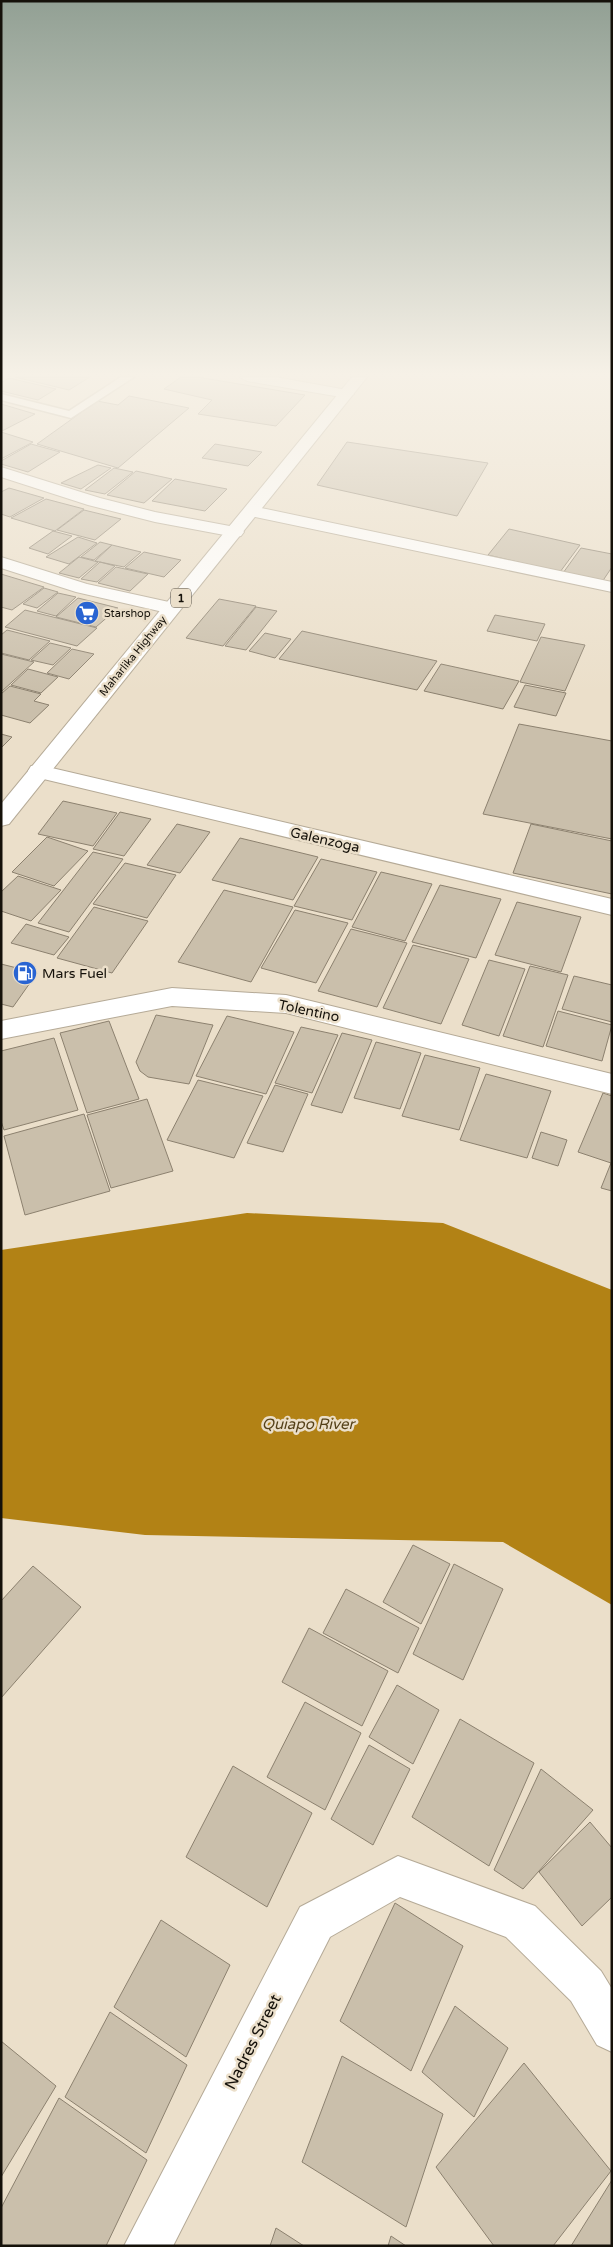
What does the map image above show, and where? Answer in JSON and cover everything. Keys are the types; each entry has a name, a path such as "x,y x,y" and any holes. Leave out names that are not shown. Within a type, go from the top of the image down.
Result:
{"street":[{"path":"32,482 94,502 155,518 235,532"},
{"name":"Maharlika Highway","path":"1,819 276,482"},
{"path":"252,511 612,587"},
{"path":"1,562 82,588 172,608"},
{"name":"Galenzoga","path":"39,771 612,908"},
{"name":"Tolentino","path":"1,1030 172,997 286,1004 612,1084"},
{"name":"Nadres Street","path":"148,2246 315,1922 398,1876 520,1921 586,1986 612,2030"}],"water":[{"name":"Quiapo River","path":"247,1213 443,1223 612,1290 612,1605 503,1542 145,1535 1,1518 1,1250"}],"building":[{"path":"63,482 91,482 81,489 61,483"},
{"path":"96,482 120,482 105,494 85,490"},
{"path":"123,482 169,482 144,503 107,495"},
{"path":"172,482 190,482 227,489 205,511 152,501"},
{"path":"319,482 477,482 457,516 317,485"},
{"path":"9,488 44,498 10,517 1,514 1,492"},
{"path":"46,499 84,509 55,531 11,518"},
{"path":"84,510 121,519 95,540 57,530"},
{"path":"509,529 580,545 560,572 488,555"},
{"path":"53,531 72,536 48,554 29,548"},
{"path":"78,537 97,543 69,564 46,557"},
{"path":"100,542 112,545 94,560 81,557"},
{"path":"112,545 141,552 124,567 95,561"},
{"path":"581,548 612,554 612,567 602,582 563,573"},
{"path":"144,552 181,560 164,577 125,568"},
{"path":"79,557 98,562 79,578 59,573"},
{"path":"100,562 115,566 97,582 81,579"},
{"path":"116,567 148,574 130,591 98,583"},
{"path":"1,574 44,587 12,610 1,607"},
{"path":"44,588 58,592 37,608 23,604"},
{"path":"58,593 76,597 56,616 37,611"},
{"name":"Starshop","path":"78,598 118,608 96,627 56,617"},
{"path":"219,599 256,606 223,646 186,638"},
{"path":"256,607 277,611 246,650 225,646"},
{"path":"25,610 97,628 77,646 5,627"},
{"path":"495,615 545,624 537,641 487,631"},
{"path":"7,630 50,641 29,660 1,653 1,635"},
{"path":"302,631 437,661 417,690 279,659"},
{"path":"265,633 291,639 275,658 249,651"},
{"path":"541,637 585,645 565,691 520,682"},
{"path":"50,643 71,648 53,665 31,660"},
{"path":"72,649 94,654 69,679 47,673"},
{"path":"1,654 34,662 1,692"},
{"path":"441,664 519,681 503,709 424,691"},
{"path":"28,669 58,677 41,693 11,685"},
{"path":"525,685 566,693 556,716 514,707"},
{"path":"10,686 41,694 34,701 49,705 30,723 1,715 1,694"},
{"path":"519,724 612,741 612,839 483,814"},
{"path":"1,734 12,737 1,748"},
{"path":"63,801 117,813 93,846 38,834"},
{"path":"120,812 151,819 124,856 93,849"},
{"path":"177,824 210,832 180,873 147,865"},
{"path":"531,824 612,841 612,894 513,873"},
{"path":"47,837 88,851 54,886 12,872"},
{"path":"240,838 318,857 293,900 212,880"},
{"path":"93,852 123,859 69,932 38,923"},
{"path":"321,859 377,872 352,920 294,906"},
{"path":"125,863 176,875 147,918 93,904"},
{"path":"381,872 432,884 405,941 352,927"},
{"path":"18,876 61,890 31,921 1,911 1,892"},
{"path":"440,885 501,899 476,958 412,942"},
{"path":"224,890 293,907 251,982 178,962"},
{"path":"517,902 581,917 561,972 495,955"},
{"path":"94,907 148,921 112,973 57,958"},
{"path":"295,910 348,923 316,983 261,968"},
{"path":"26,924 69,937 54,955 11,943"},
{"path":"351,929 407,943 377,1007 318,991"},
{"path":"413,945 469,959 441,1024 383,1008"},
{"path":"489,960 525,969 499,1036 462,1025"},
{"path":"1,964 37,973 13,1007 1,1004"},
{"path":"530,966 568,975 543,1047 503,1036"},
{"path":"574,976 612,985 612,1022 562,1009"},
{"path":"558,1011 612,1025 602,1061 546,1046"},
{"path":"156,1015 213,1025 189,1084 148,1077 140,1071 136,1062"},
{"path":"227,1016 294,1032 266,1094 196,1076"},
{"path":"109,1021 139,1099 87,1113 60,1033"},
{"path":"301,1027 338,1035 312,1093 275,1083"},
{"path":"342,1033 372,1040 342,1113 311,1105"},
{"path":"54,1038 78,1110 4,1130 1,1121 1,1051"},
{"path":"376,1042 421,1053 400,1109 354,1098"},
{"path":"425,1055 480,1068 459,1130 402,1116"},
{"path":"486,1074 551,1091 527,1158 460,1140"},
{"path":"198,1080 263,1096 234,1158 167,1140"},
{"path":"275,1085 308,1094 283,1152 247,1143"},
{"path":"603,1093 612,1096 612,1191 601,1188 611,1163 578,1152"},
{"path":"147,1099 173,1171 111,1188 87,1115"},
{"path":"84,1114 110,1191 25,1215 4,1136"},
{"path":"541,1132 567,1140 558,1166 532,1158"},
{"path":"413,1545 450,1564 421,1624 383,1602"},
{"path":"454,1564 503,1589 463,1680 413,1654"},
{"path":"33,1566 81,1607 1,1698 1,1601"},
{"path":"346,1589 419,1628 398,1673 323,1633"},
{"path":"309,1628 388,1671 362,1726 282,1682"},
{"path":"397,1685 439,1710 413,1764 369,1737"},
{"path":"305,1702 361,1733 325,1810 267,1777"},
{"path":"460,1719 534,1763 489,1866 412,1817"},
{"path":"369,1745 410,1769 373,1845 331,1819"},
{"path":"233,1766 312,1813 267,1907 186,1857"},
{"path":"541,1769 593,1810 523,1889 494,1870"},
{"path":"590,1822 612,1848 612,1897 582,1926 539,1872"},
{"path":"395,1903 463,1946 411,2071 340,2021"},
{"path":"161,1920 230,1965 186,2057 114,2007"},
{"path":"455,2006 508,2048 474,2117 422,2072"},
{"path":"110,2012 187,2065 146,2153 65,2097"},
{"path":"1,2041 56,2086 1,2177"},
{"path":"342,2056 443,2114 406,2227 302,2162"},
{"path":"524,2063 611,2171 553,2246 494,2246 436,2167"},
{"path":"59,2098 147,2160 106,2246 1,2246 1,2208"},
{"path":"612,2180 612,2246 571,2246"},
{"path":"276,2228 304,2246 270,2246"},
{"path":"391,2236 406,2246 388,2246"}],"place":[{"name":"Starshop","path":"87,613"},
{"name":"Mars Fuel","path":"25,973"}]}
